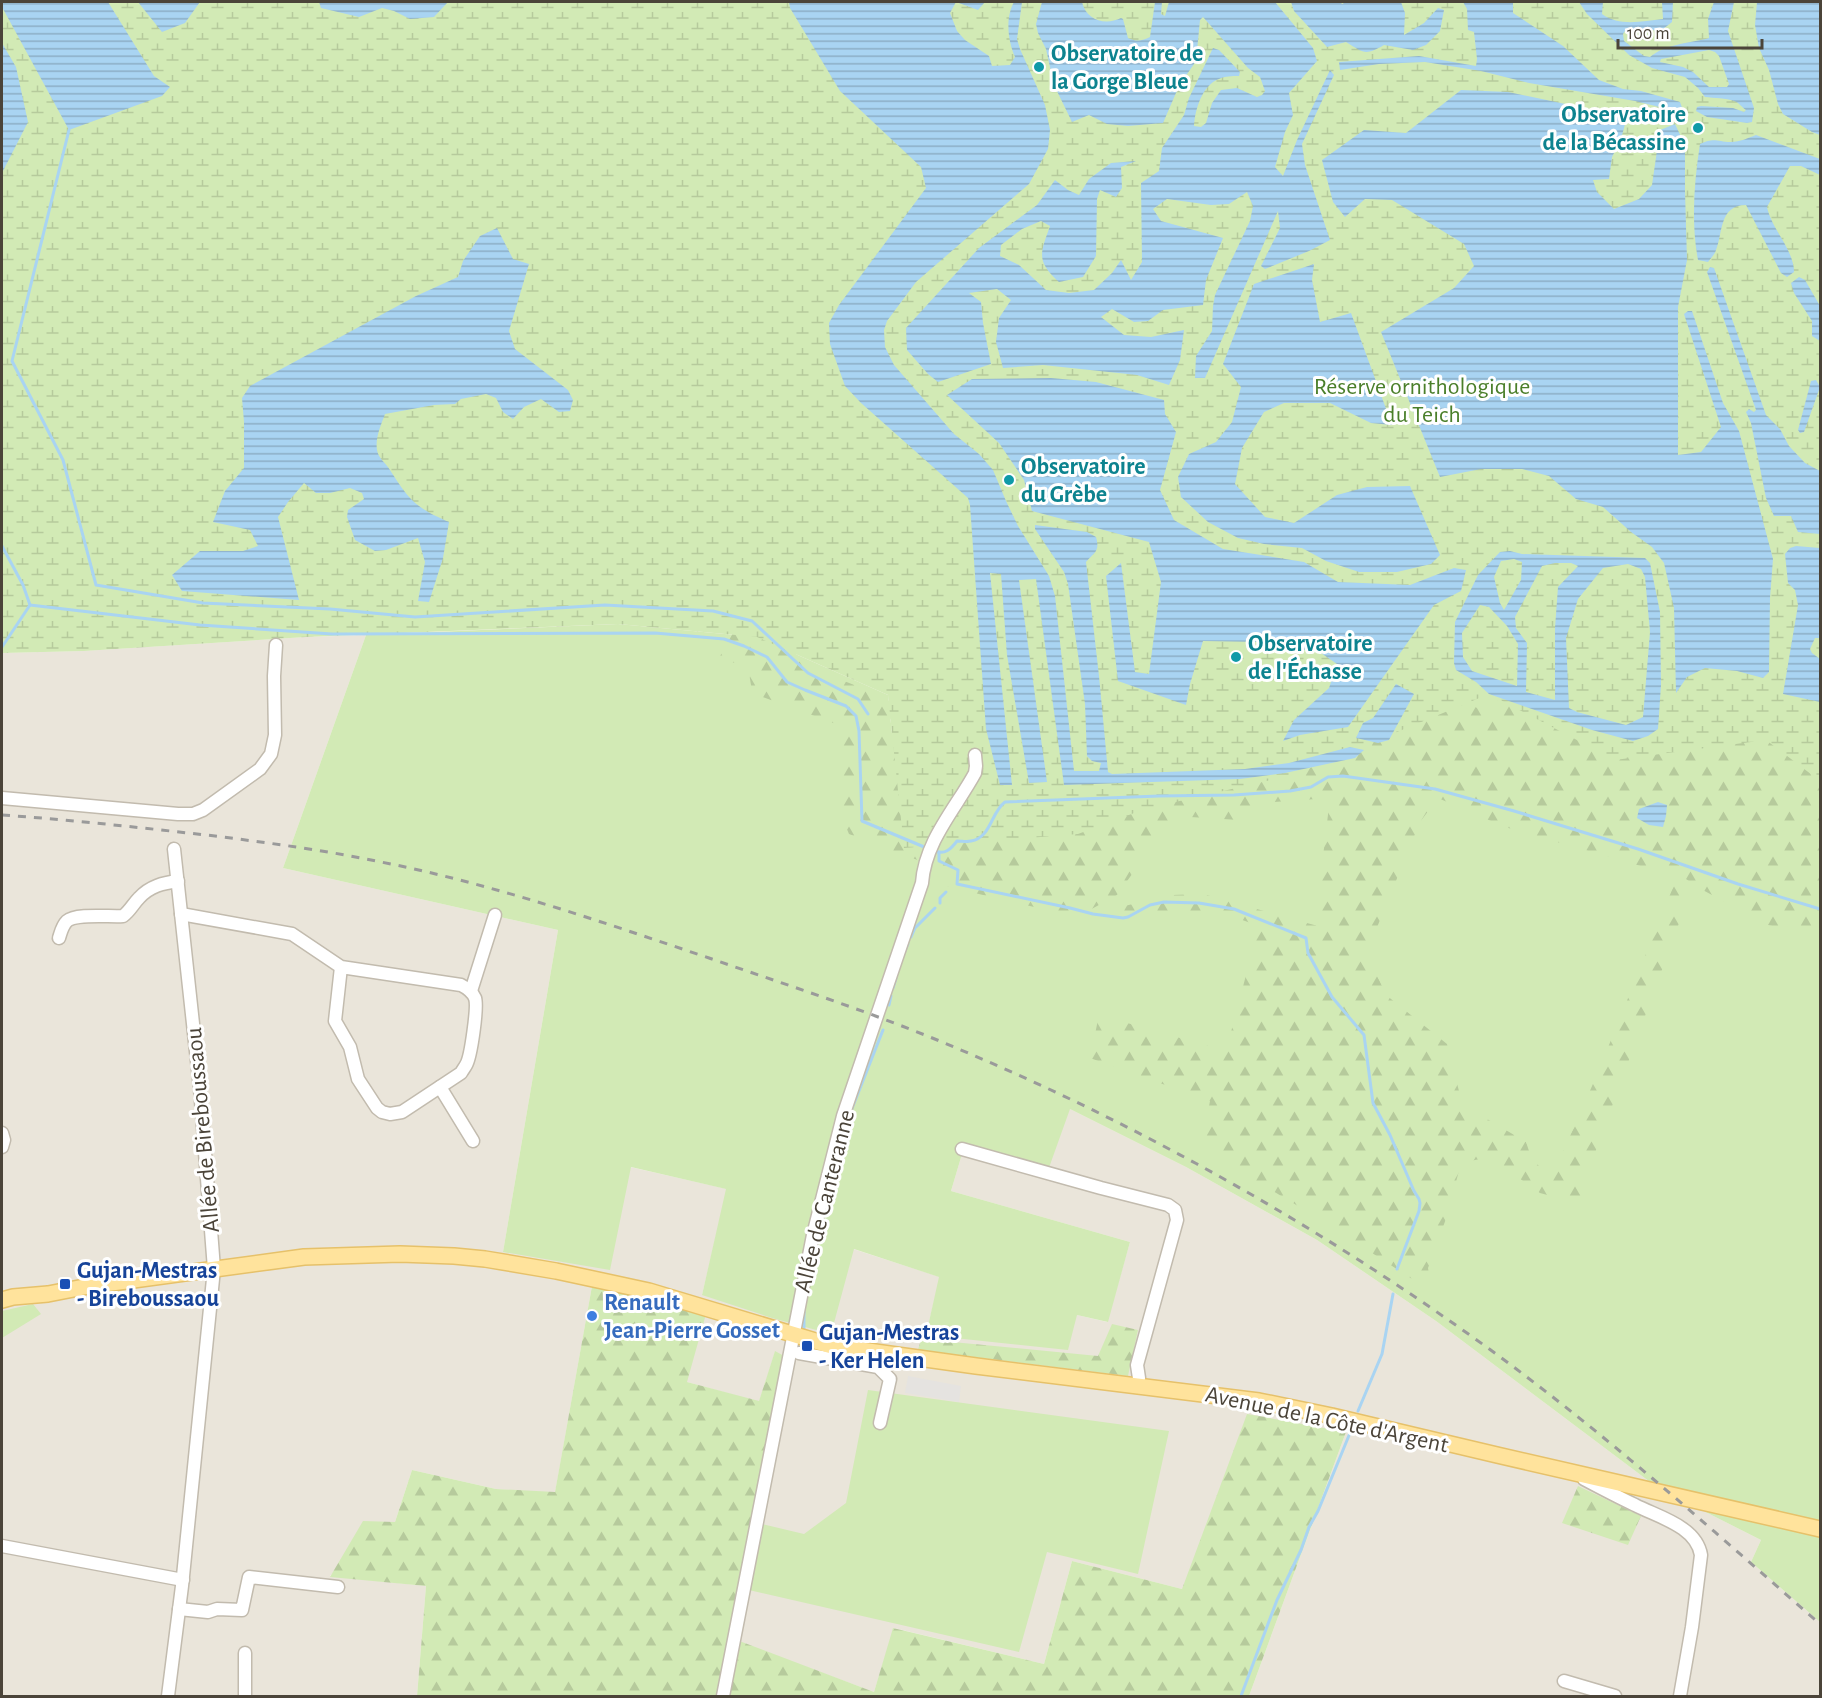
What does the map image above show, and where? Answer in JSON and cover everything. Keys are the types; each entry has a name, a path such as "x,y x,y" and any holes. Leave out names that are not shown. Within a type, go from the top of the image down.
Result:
{"main road":[{"name":"Avenue de la Côte d'Argent","path":"48,1294 89,1286 304,1257 343,1254 422,1254 485,1259 649,1291 879,1360 1138,1385 1290,1406 1821,1528"},
{"path":"2,1300 48,1294"},
{"path":"2,1310 22,1305 48,1294"}],"street":[{"path":"2,798 178,814 193,814 203,810 260,769 268,760 275,735 276,645"},
{"name":"Allée de Canteranne","path":"723,1696 813,1235 843,1116 922,883 923,871 945,820 975,773 975,754"},
{"name":"Allée de Bireboussaou","path":"168,1696 183,1580 214,1269 200,1088 174,849"},
{"path":"59,938 68,920 77,917 123,916 151,888 160,883 178,881"},
{"path":"182,914 292,934 341,967 461,985 474,996 476,1006 466,1066 460,1073 399,1113 382,1112 358,1079 350,1047 335,1021 341,967"},
{"path":"471,992 495,915"},
{"path":"440,1087 473,1141"},
{"path":"2,1133 4,1140 2,1146"},
{"path":"962,1149 1168,1205 1175,1210 1178,1220 1137,1365 1138,1385"},
{"path":"799,1353 879,1360 890,1378 880,1423"},
{"path":"1571,1472 1677,1524 1700,1547 1692,1627 1680,1696"},
{"path":"1637,1487 1637,1506"},
{"path":"1653,1490 1650,1506 1654,1513"},
{"path":"2,1546 183,1580"},
{"path":"179,1609 208,1612 217,1609 242,1610 249,1577 338,1587"},
{"path":"245,1653 245,1696"},
{"path":"1564,1681 1615,1696"}],"shaded area":[{"path":"366,635 283,868 558,930 503,1252 630,1167 727,1189 702,1295 853,1249 940,1277 926,1334 1077,1315 1107,1322 1130,1242 951,1191 962,1154 1070,1109 1186,1167 1317,1240 1436,1321 1658,1488 1761,1540 1751,1562 1820,1622 1820,1696 1249,1696 1346,1432 1182,1589 1072,1561 1044,1664 894,1628 874,1692 734,1640 775,1352 759,1402 687,1382 592,1286 555,1493 496,1489 412,1470 395,1522 330,1576 426,1586 417,1696 2,1696 2,653 84,651"},
{"path":"908,1376 961,1386 959,1402 905,1393"}],"green space":[{"name":"Réserve ornithologique du Teich","path":"2,2 1757,2 1755,25 1759,48 1769,70 1778,104 1783,114 1820,135 1820,781 1766,740 1615,760 1489,694 1293,775 1145,809 1078,834 904,848 888,695 757,637 618,624 306,637 84,651 2,653"},
{"name":"Réserve ornithologique du Teich","path":"818,2 1820,2 1820,1622 1751,1562 1761,1540 1658,1488 1436,1321 1317,1240 1186,1167 1070,1109 1046,1176 962,1154 951,1191 1130,1242 1108,1322 1077,1315 1068,1350 926,1335 939,1277 854,1249 831,1334 702,1295 726,1189 631,1167 610,1270 503,1252 558,930 283,868 366,635 618,624 757,637 888,695 904,848"},
{"path":"747,608 767,620 802,661 882,696 899,708 884,727 894,736 1466,703 1489,713 1499,699 1676,693 1820,767 1820,937 1768,925 1686,879 1505,827 1438,798 1420,822 1371,942 1371,962 1386,995 1447,1044 1461,1099 1482,1116 1526,1142 1532,1160 1552,1177 1596,1077 1676,880 1689,896 1584,1183 1581,1204 1540,1193 1489,1157 1461,1163 1447,1216 1428,1268 1432,1292 1323,1221 1201,1148 1210,1101 1090,1058 1099,1015 1226,1051 1259,926 1234,917 1150,911 1123,925 1120,907 1172,895 1203,894 1325,928 1318,898 1330,798 1274,802 1239,820 1174,816 1117,895 1077,917 945,886 936,867 849,834 844,822 839,725 760,696 752,691 748,667 719,658"},
{"path":"592,1286 706,1314 687,1382 759,1401 775,1351 786,1357 734,1639 874,1692 893,1628 1044,1664 1072,1561 1182,1589 1247,1414 1346,1432 1249,1696 417,1696 426,1586 330,1577 363,1521 395,1522 412,1470 496,1489 555,1492"},
{"path":"33,1304 41,1314 2,1338 2,1311"},
{"path":"1112,1324 1138,1330 1128,1376 918,1350 921,1339 1098,1356"},
{"path":"868,1390 1169,1431 1138,1574 1047,1552 1019,1652 727,1585 741,1519 804,1534 846,1503"},
{"path":"1578,1486 1641,1516 1628,1545 1562,1523"}],"water":[{"path":"2,2 108,2 154,76 170,87 162,96 69,130 2,7"},
{"path":"138,2 200,2 185,23 162,32"},
{"path":"319,2 448,2 434,17 410,19 382,8 359,17 321,8"},
{"path":"789,2 956,2 950,13 957,31 965,40 989,56 992,66 1010,65 1015,57 1009,37 1009,15 1014,2 1022,2 1017,39 1045,105 1050,130 1048,149 1029,184 916,282 887,321 884,330 885,347 894,365 954,434 979,454 993,470 1018,526 1049,576 1055,596 1074,771 1099,771 1101,763 1092,761 1087,756 1085,704 1068,584 1064,572 1035,529 1035,525 1087,532 1096,537 1097,548 1086,562 1108,772 1112,774 1245,769 1289,763 1350,747 1364,750 1355,758 1285,773 1240,779 1064,785 1036,579 1019,580 1047,782 1029,783 1007,655 1001,574 990,573 1012,785 1000,785 986,729 968,498 845,386 830,344 829,323 839,305 926,188 921,167 840,91 790,8"},
{"path":"956,2 985,2 978,10"},
{"path":"1042,2 1082,2 1088,13 1097,20 1123,19 1128,38 1139,40 1150,37 1155,2 1162,2 1161,14 1165,16 1169,2 1275,2 1313,48 1317,61 1289,93 1293,115 1285,132 1275,167 1283,176 1330,70 1334,75 1302,144 1305,165 1330,240 1265,269 1261,266 1280,228 1278,211 1205,378 1195,378 1196,356 1212,331 1215,295 1250,221 1253,206 1247,192 1229,204 1211,205 1167,199 1153,209 1161,221 1223,238 1206,280 1203,305 1163,310 1148,321 1134,322 1112,309 1101,317 1124,335 1151,337 1184,330 1180,360 1169,385 1137,375 1043,365 1003,368 996,342 999,318 1011,300 997,289 969,293 981,302 991,364 938,382 907,350 906,328 979,248 1037,205 1055,180 1079,195 1089,179 1111,163 1136,161 1121,167 1122,188 1116,197 1100,190 1097,199 1096,256 1083,277 1059,282 1046,268 1042,250 1050,226 1041,221 1022,229 1001,245 1000,256 1019,265 1046,290 1069,293 1094,290 1112,273 1121,260 1131,280 1142,262 1141,183 1159,171 1162,148 1184,115 1189,98 1213,48 1219,50 1240,72 1239,76 1221,78 1208,87 1198,106 1194,126 1201,127 1206,123 1212,103 1221,90 1237,88 1257,97 1265,91 1260,77 1248,68 1203,17 1200,20 1196,61 1179,86 1163,123 1128,126 1107,124 1089,115 1072,122 1054,85 1046,49 1038,33 1036,24"},
{"path":"1291,2 1338,2 1343,4 1344,2 1401,2 1405,13 1404,35 1424,23 1438,8 1444,10 1440,31 1426,45 1413,50 1384,45 1373,51 1365,52 1346,42 1327,47 1294,11"},
{"path":"1463,2 1513,2 1513,13 1563,46 1599,80 1623,89 1641,91 1680,102 1684,113 1635,101 1425,62 1379,64 1340,70 1339,62 1419,56 1476,66 1474,32 1468,30 1467,9"},
{"path":"1579,2 1603,2 1602,14 1616,21 1663,19 1662,2 1673,2 1672,22 1662,30 1625,31 1623,34 1624,41 1644,56 1650,57 1663,49 1709,38 1708,19 1714,2 1734,2 1728,31 1754,108 1752,122 1707,117 1696,111 1697,107 1701,106 1733,108 1744,112 1746,110 1734,101 1705,97 1685,77 1652,68 1629,55 1587,14","holes":["1709,50 1719,56 1729,84 1727,87 1709,87 1693,72 1683,67 1660,62 1661,59"]},
{"path":"1757,2 1820,2 1820,135 1783,114 1778,104 1769,70 1759,48 1755,25"},
{"path":"2,43 16,67 28,122 2,173"},
{"path":"1461,90 1508,92 1627,117 1621,139 1612,157 1609,179 1593,180 1597,192 1614,209 1639,199 1652,185 1660,130 1675,124 1685,145 1687,260 1678,307 1678,455 1701,452 1721,427 1684,314 1692,311 1723,403 1739,431 1773,559 1769,672 1763,678 1737,671 1705,668 1687,677 1676,693 1674,608 1664,563 1652,547 1603,507 1576,499 1549,476 1522,469 1481,469 1440,477 1381,332 1454,288 1474,266 1464,244 1392,200 1365,199 1345,217 1333,202 1322,160 1364,130 1406,133"},
{"path":"1756,135 1820,159 1820,175 1801,166 1790,166 1767,207 1793,264 1794,272 1787,277 1781,273 1746,205 1737,206 1726,215 1715,252 1708,262 1698,260 1694,202 1700,144 1713,140 1738,141"},
{"path":"497,228 513,259 529,264 509,331 515,349 568,390 573,400 570,411 559,412 541,399 524,407 513,419 503,412 496,398 486,394 461,399 455,404 434,405 385,414 377,441 379,456 414,502 449,522 443,558 429,602 418,601 425,562 418,538 386,550 375,551 355,540 347,517 348,510 364,499 362,493 350,488 330,493 316,493 304,483 278,517 299,600 182,591 172,575 200,551 243,551 258,546 250,530 213,522 225,491 244,468 242,398 250,386 416,296 458,277 463,261 480,236"},
{"path":"1314,264 1312,280 1320,322 1351,313 1392,425 1371,423 1330,403 1284,403 1264,412 1242,448 1235,484 1265,517 1294,523 1337,495 1367,487 1410,486 1440,555 1431,564 1397,572 1359,572 1326,561 1302,548 1264,544 1238,538 1208,522 1181,497 1178,477 1189,454 1216,442 1232,422 1241,387 1223,364 1254,284"},
{"path":"1710,267 1714,268 1766,415 1780,429 1789,446 1805,463 1820,471 1820,534 1798,532 1791,516 1774,516 1766,498 1751,423 1746,412 1749,409 1754,412 1756,410 1707,272"},
{"path":"1799,277 1805,280 1820,306 1820,341 1812,336 1812,321 1794,293 1791,283"},
{"path":"1051,378 1096,382 1164,400 1165,414 1176,432 1160,490 1174,520 1223,549 1304,562 1338,582 1410,585 1454,568 1466,570 1461,591 1434,605 1348,727 1300,735 1283,741 1294,720 1329,688 1337,664 1321,653 1263,642 1203,641 1186,705 1118,681 1106,576 1121,563 1135,672 1149,674 1161,582 1149,542 1032,511 1024,480 999,443 947,395 972,379"},
{"path":"1816,380 1820,387 1804,432 1800,433 1798,430 1811,381"},
{"path":"1796,546 1820,548 1820,638 1815,638 1810,649 1820,659 1820,702 1783,694 1798,605 1795,590 1788,583 1785,554 1790,548"},
{"path":"1500,552 1645,558 1650,563 1660,612 1661,685 1658,729 1648,736 1633,741 1592,730 1489,694 1476,682 1456,670 1454,663 1455,622 1478,575","holes":["1514,559 1522,562 1521,580 1504,610 1494,577 1501,561","1555,563 1571,563 1578,566 1558,587 1555,628 1555,700 1526,692 1527,643 1516,628 1515,617 1542,566","1628,564 1641,569 1645,577 1650,632 1643,717 1626,725 1569,708 1566,638 1578,599 1603,568","1480,605 1489,607 1507,626 1518,644 1517,686 1472,671 1463,657 1462,633"]},
{"path":"1396,684 1414,694 1389,740 1378,743 1356,738 1363,723 1373,718"},
{"path":"1658,802 1667,805 1663,827 1649,825 1637,818 1639,809"}],"waterway":[{"path":"69,130 12,361 63,460 96,585 203,603 330,609 415,617 605,605 713,611 752,621 808,673 858,699 868,714"},
{"path":"2,546 23,585 30,605"},
{"path":"30,605 200,625 332,634 655,633 724,639 767,657 787,682 846,706 856,716 859,731 862,821 929,849"},
{"path":"2,647 30,605"},
{"path":"935,851 948,850 957,841 978,839 987,830 1000,806 1005,802 1234,795 1290,791 1311,787 1328,777 1343,776 1435,789 1514,811 1820,909"},
{"path":"939,853 939,861 958,870 957,884 1093,914 1123,918 1150,905 1164,902 1199,903 1234,909 1306,938 1308,953 1332,997 1364,1035 1373,1103 1419,1199 1419,1211 1397,1269"},
{"path":"940,903 940,898 946,892"},
{"path":"911,937 915,928 935,908"},
{"path":"904,953 908,944"},
{"path":"893,988 896,978"},
{"path":"889,1005 891,996"},
{"path":"851,1111 883,1030"},
{"path":"827,1204 850,1124"},
{"path":"1358,1411 1382,1354 1393,1294"},
{"path":"804,1309 804,1329"},
{"path":"1241,1696 1277,1600 1301,1550 1350,1433"}],"railway":[{"path":"2,815 135,827 276,844 356,857 461,880 585,917 839,1003 904,1027 1032,1081 1158,1143 1281,1212 1341,1248 1457,1326 1552,1396 1687,1508 1820,1624"}],"place":[{"name":"Observatoire de la Gorge Bleue","path":"1039,67"},
{"name":"Observatoire de la Bécassine","path":"1698,128"},
{"name":"Observatoire du Grèbe","path":"1009,480"},
{"name":"Observatoire de l'Échasse","path":"1236,657"},
{"name":"Gujan-Mestras - Bireboussaou","path":"65,1284"},
{"name":"Renault Jean-Pierre Gosset","path":"592,1316"},
{"name":"Gujan-Mestras - Ker Helen","path":"807,1346"}]}
